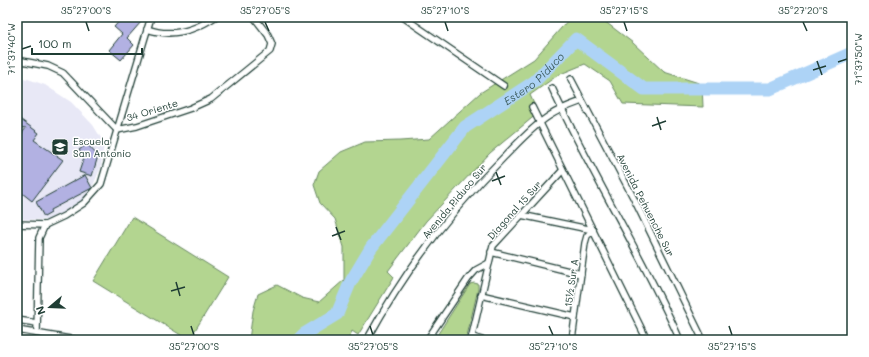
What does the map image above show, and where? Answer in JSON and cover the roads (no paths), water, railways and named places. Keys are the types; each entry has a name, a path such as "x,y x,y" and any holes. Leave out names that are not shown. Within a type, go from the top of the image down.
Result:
{"street":[{"path":"17,224 45,225 64,216 84,203 101,184 151,17"},
{"path":"147,29 164,34 183,32 204,24 215,17"},
{"name":"34 Oriente","path":"17,60 48,66 63,73 117,130 136,126 190,108 211,99 270,51 272,44 268,35 254,17"},
{"path":"403,17 504,86"},
{"name":"Avenida Pehuenche Sur","path":"571,79 638,206 703,340"},
{"path":"552,88 561,109 651,281 680,340"},
{"name":"Avenida Piduco Sur","path":"367,340 400,285 439,231 483,179 539,123 561,109 582,101"},
{"path":"532,107 647,340"},
{"name":"Diagonal 15 Sur","path":"472,339 491,252 495,243 562,170"},
{"path":"521,215 592,230"},
{"path":"37,333 39,238 45,225"},
{"name":"15½ Sur A","path":"572,340 586,239 592,230"},
{"path":"491,252 581,274"},
{"path":"427,340 468,279 476,270 489,263"},
{"path":"481,295 575,317"},
{"path":"17,320 37,323"},
{"path":"17,330 37,333 45,337 76,340"},
{"path":"472,339 482,340"}],"waterway":[{"name":"Estero Piduco","path":"298,340 304,334 337,314 350,283 371,248 465,127 534,82 576,39 644,89 770,89 852,53"}],"place":[{"name":"Escuela San Antonio","path":"60,147"}]}
